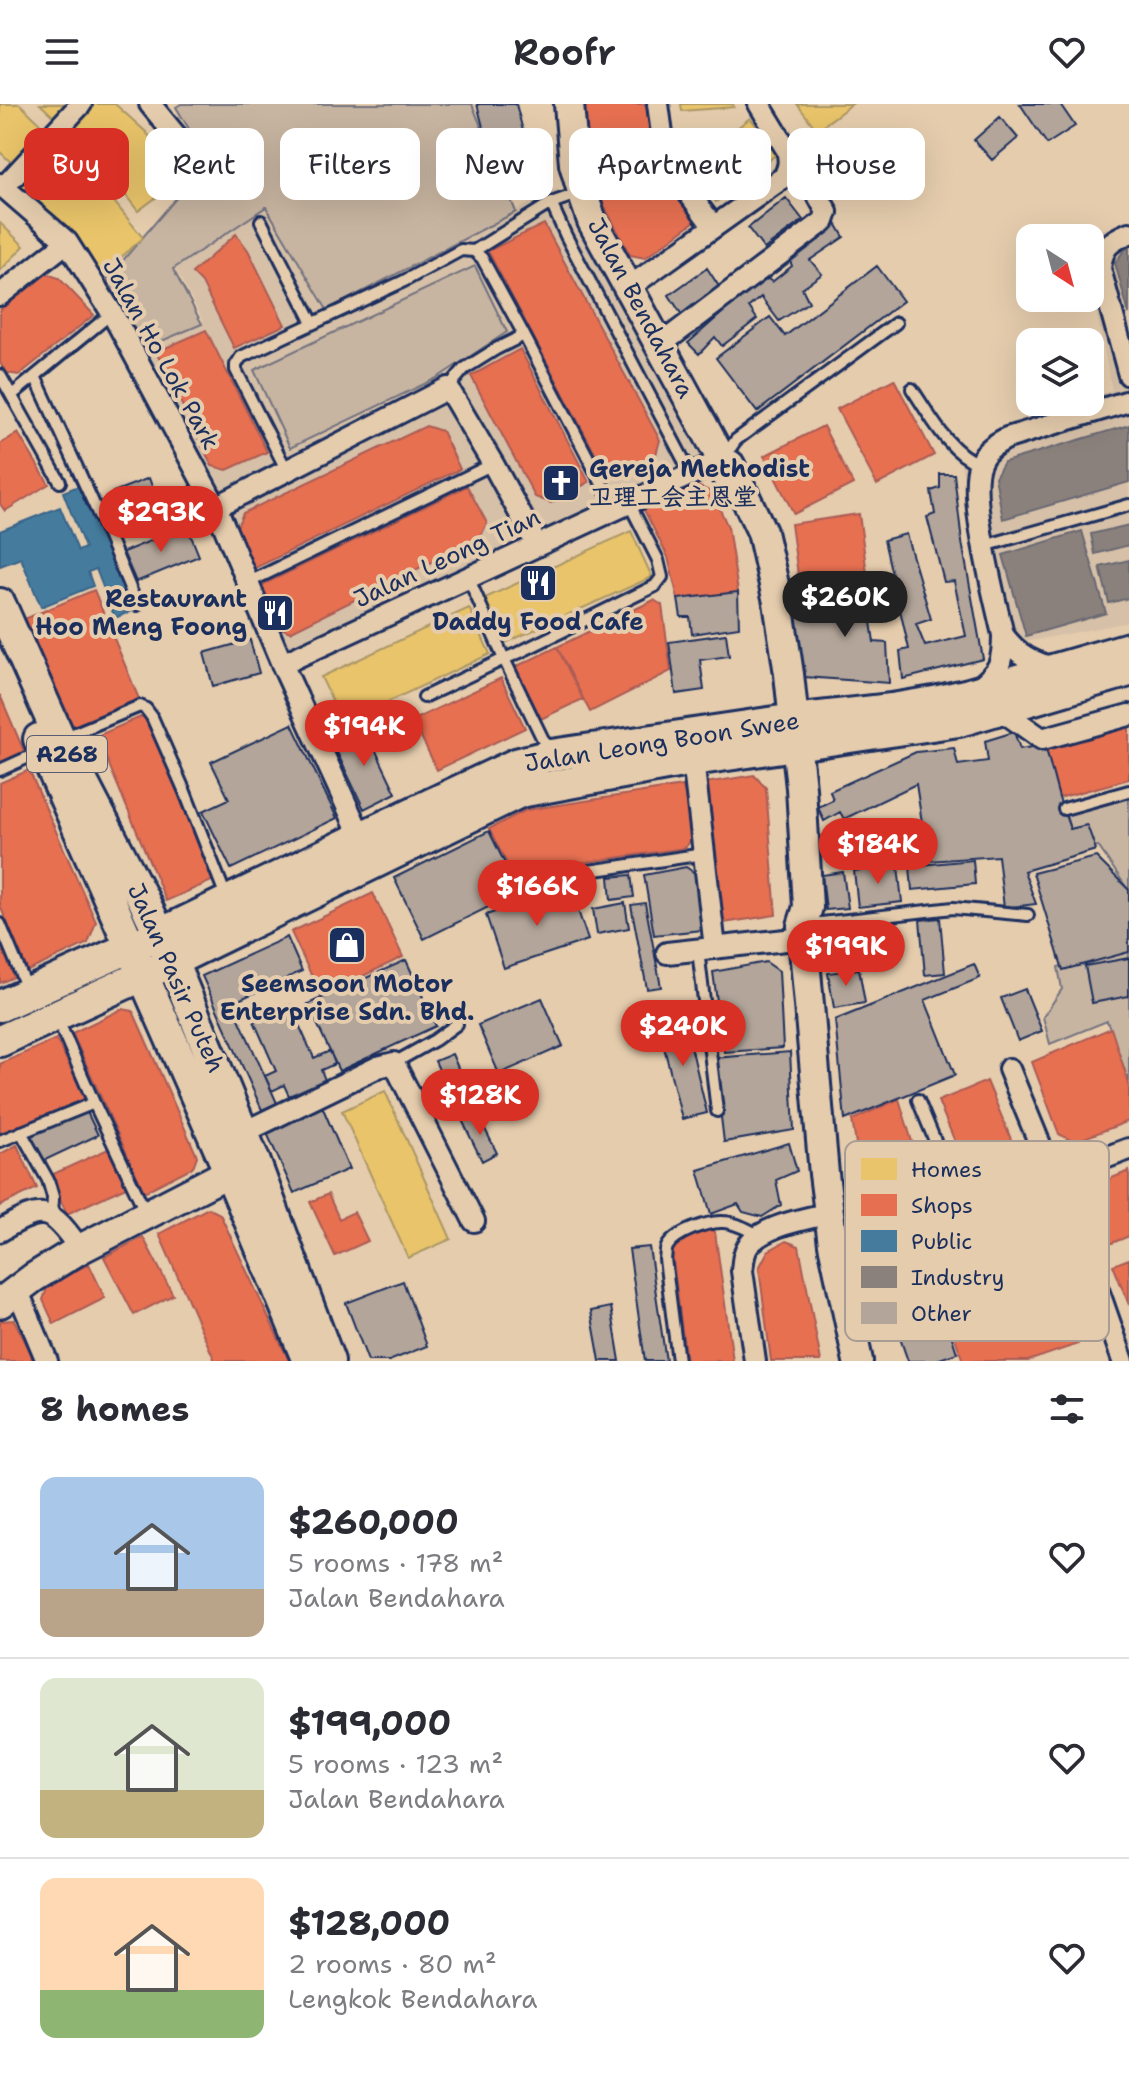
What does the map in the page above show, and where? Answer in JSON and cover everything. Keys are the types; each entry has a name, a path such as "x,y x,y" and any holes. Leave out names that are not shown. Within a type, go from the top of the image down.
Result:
{"main road":[{"name":"Jalan Bendahara","path":"569,104 571,128"},
{"name":"Jalan Bendahara","path":"584,200 592,221 722,460 750,538 785,733 793,909 803,932 824,1174 833,1244 845,1300"},
{"name":"Jalan Pasir Puteh","path":"0,604 113,907 161,1015 236,1152 329,1361"},
{"name":"Jalan Leong Boon Swee","path":"0,1006 88,967 138,961 203,929 520,792 693,760 785,733 969,694 1129,648"},
{"name":"Jalan Pasir Puteh","path":"0,649 52,745 143,899 166,948 189,1003 308,1361"},
{"name":"Jalan Leong Boon Swee","path":"203,929 228,900 516,764 551,755 785,733 959,721 1129,671"},
{"path":"143,899 168,915 203,929 190,977 189,1003"},
{"path":"88,967 106,949 112,932 113,907"},
{"name":"Jalan Leong Boon Swee","path":"0,1041 108,991 138,961"},
{"path":"108,991 132,991 161,1015"},
{"path":"9,1296 80,1249 147,1214 236,1152"},
{"name":"Jalan Bendahara","path":"830,1213 845,1251"},
{"name":"Jalan Bendahara","path":"854,1341 858,1361"},
{"name":"Jalan Bendahara","path":"871,1341 877,1361"}],"street":[{"path":"2,185 81,104"},
{"path":"150,104 170,128"},
{"path":"658,104 665,156 714,227"},
{"path":"628,288 784,177 790,159 787,150 759,104"},
{"name":"Jalan Ho Lok Park","path":"2,185 67,242 112,313 216,507 282,664 361,837"},
{"path":"660,345 824,221 827,212 820,200"},
{"path":"1129,233 1108,245 1102,255 1100,269 1129,375"},
{"path":"1,292 67,242"},
{"path":"216,507 448,388 537,545"},
{"path":"969,694 988,680 1002,662 1003,635 984,546 977,477 979,464 986,453 1007,438 1129,401"},
{"name":"Jalan Leong Tian","path":"282,664 722,460"},
{"path":"1003,635 1024,658 1056,669"},
{"path":"1001,710 1042,739 1129,715"},
{"path":"693,760 704,854 707,949"},
{"path":"667,953 803,932"},
{"path":"236,1152 378,1067 394,1063 474,1221"},
{"path":"1009,1069 1038,1141"},
{"path":"1109,1156 1129,1149"},
{"path":"0,1231 25,1216 40,1213 52,1216 63,1225 80,1249"},
{"path":"755,1361 742,1271 743,1258 749,1246 779,1227 830,1213"},
{"path":"9,1296 47,1361"},
{"path":"1109,1321 1123,1361"}],"lane":[{"path":"287,471 236,370 241,357 404,281 461,250 474,251 551,203 569,197"},
{"path":"551,203 691,474"},
{"path":"261,221 313,323"},
{"path":"424,697 655,586 662,577 658,560 622,506 482,258 474,251"},
{"path":"12,395 112,313"},
{"path":"722,460 736,440 896,323"},
{"path":"448,388 464,369 524,335"},
{"path":"0,375 60,482"},
{"path":"35,376 137,605"},
{"path":"912,389 954,447 979,464"},
{"path":"247,583 493,464"},
{"path":"984,546 1129,505"},
{"path":"468,577 551,755"},
{"path":"0,770 140,706 146,709 185,792 228,900"},
{"path":"1064,809 1129,791"},
{"path":"589,871 704,854"},
{"path":"803,932 953,908 1028,915"},
{"path":"0,924 29,993"},
{"path":"707,949 717,1111"},
{"path":"56,1014 147,1214"},
{"path":"394,1063 457,1024"},
{"path":"918,1100 935,1141"},
{"path":"0,1141 94,1103"},
{"path":"21,1132 48,1180 53,1197 52,1216"},
{"path":"678,1361 666,1249 673,1239 712,1222 726,1222 761,1236"}],"shaded area":[{"path":"181,104 472,104 482,128 436,128 436,200 511,200 516,212 327,310 266,207 173,269 202,324 145,348 107,279 175,200 264,200 264,128 188,128 176,107"},
{"path":"557,189 709,469 277,670 129,357 203,320 175,268 268,207 325,310 536,200 553,200 553,191"},
{"path":"1129,222 1129,622 999,647 959,455 1051,416 1104,416 1104,393 1112,390 1104,350 1104,328 1100,328 1096,312 1104,312 1104,229"},
{"path":"475,266 507,332 437,378 290,448 254,370"},
{"path":"1129,798 1129,891 1098,846 1077,853 1066,815"},
{"path":"1129,951 1129,1082 1107,1021 1050,1044 1043,1017 1062,989 1058,967"}],"building: Homes":[{"path":"0,104 20,104 45,128 24,128 24,154 14,165 0,152"},
{"path":"40,104 73,104 57,120"},
{"path":"90,104 115,104 145,131 145,200 153,200 138,211 129,199 129,128 68,128"},
{"path":"681,104 733,104 734,107 682,111"},
{"path":"797,104 852,104 820,128 815,128"},
{"path":"750,118 758,128 737,128"},
{"path":"771,144 778,153 771,159"},
{"path":"24,176 24,191 16,184"},
{"path":"35,200 113,200 143,238 102,274 56,217"},
{"path":"0,223 24,246 0,271"},
{"path":"631,531 652,577 503,644 483,599"},
{"path":"469,608 490,654 343,723 321,677"},
{"path":"385,1091 451,1239 408,1258 342,1111"}],"building: Shops":[{"path":"583,104 649,104 652,128 586,128"},
{"path":"601,200 685,200 698,219 645,258 630,255"},
{"path":"544,224 660,440 655,458 608,478 488,251"},
{"path":"236,234 248,250 285,325 234,348 202,283 192,273"},
{"path":"44,273 59,278 94,315 19,375 6,373 0,363 0,310"},
{"path":"206,330 267,452 227,470 212,466 156,352"},
{"path":"520,349 589,482 551,503 535,497 471,376"},
{"path":"894,379 934,455 877,485 837,409"},
{"path":"426,426 442,431 460,469 253,569 236,529 243,513"},
{"path":"823,426 853,484 794,514 764,456"},
{"path":"18,433 49,484 5,511 0,504 0,444"},
{"path":"467,486 487,523 480,538 290,632 273,625 258,587"},
{"path":"697,486 712,492 728,527 738,592 678,599 668,557 644,510"},
{"path":"859,514 868,581 800,590 791,524"},
{"path":"94,590 139,699 66,729 22,620"},
{"path":"654,600 662,605 671,671 590,712 557,647"},
{"path":"557,647 583,699 541,719 515,667"},
{"path":"501,678 525,728 437,770 413,720"},
{"path":"0,695 26,756 0,767"},
{"path":"145,715 214,880 166,901 97,736"},
{"path":"1129,722 1129,779 1059,798 1045,745"},
{"path":"29,770 96,922 88,943 28,971 0,906 0,783"},
{"path":"754,775 766,788 776,915 723,923 705,783"},
{"path":"683,786 693,837 685,848 545,868 515,879 489,829 526,810"},
{"name":"Seemsoon Motor Enterprise Sdn. Bhd.","path":"373,893 403,957 321,996 291,932"},
{"path":"0,943 14,977 0,983"},
{"path":"122,1009 133,1011 197,1156 193,1167 144,1192 72,1033"},
{"path":"1111,1028 1129,1084 1129,1121 1077,1141 1059,1134 1032,1062"},
{"path":"56,1039 86,1098 0,1137 0,1064"},
{"path":"987,1081 1012,1141 955,1141 938,1101"},
{"path":"899,1099 912,1141 856,1141 852,1120"},
{"path":"17,1145 37,1188 0,1206 0,1154"},
{"path":"108,1149 126,1187 67,1214 49,1176"},
{"path":"1129,1171 1129,1236 1109,1244 1109,1179"},
{"path":"328,1194 339,1219 354,1212 368,1241 335,1256 310,1202"},
{"path":"208,1208 220,1214 289,1361 215,1361 159,1234"},
{"path":"707,1227 715,1232 733,1361 686,1361 672,1253 677,1242"},
{"path":"143,1237 173,1295 134,1315 104,1257"},
{"path":"786,1241 799,1246 821,1361 771,1361 759,1268 768,1251"},
{"path":"1129,1259 1129,1305 1113,1265"},
{"path":"89,1264 105,1298 54,1324 43,1300 48,1285"},
{"path":"14,1320 32,1355 31,1361 0,1361 0,1321"},
{"path":"956,1341 1080,1341 1028,1361 963,1361"}],"building: Public":[{"path":"81,485 132,611 115,618 96,569 88,572 93,586 41,607 21,558 0,566 0,531 60,507 78,551 85,548 63,492"}],"building: Industry":[{"path":"1129,248 1129,314 1115,263"},
{"path":"1129,425 1129,482 1003,519 995,477 1004,462"},
{"path":"1129,525 1129,545 1095,554 1091,534"},
{"path":"1082,531 1106,613 1026,636 1003,555"},
{"path":"1129,560 1129,598 1109,603 1100,567"}],"building: Other":[{"path":"477,104 516,104 522,128 483,128"},
{"path":"1020,104 1060,104 1075,126 1047,144"},
{"path":"1000,117 1018,138 992,160 974,140"},
{"path":"786,198 803,220 764,249 748,228"},
{"path":"834,220 844,237 810,260 822,274 802,288 809,302 779,321 761,297 749,307 757,319 722,346 715,337 699,354 688,343 764,276 772,282 792,266 788,256 822,238 818,231"},
{"path":"877,266 903,301 757,412 716,358 770,317 785,336"},
{"path":"707,268 720,288 682,315 669,295"},
{"path":"940,474 954,474 962,542 983,659 903,679 900,651 909,649 884,540 906,534 931,619 916,624 925,646 966,636 954,581 944,582 927,517 935,514 931,491 940,488"},
{"path":"149,478 160,509 124,522 113,492"},
{"path":"187,526 199,556 136,582 123,552"},
{"path":"886,585 894,617 871,622 874,642 887,643 889,683 804,677 793,615"},
{"path":"738,592 739,627 692,634 690,617 681,617 678,599"},
{"path":"726,634 729,656 700,660 704,690 676,694 669,642"},
{"path":"250,640 259,673 213,686 204,653"},
{"path":"292,724 337,818 231,869 203,811 229,799 211,762"},
{"path":"364,726 396,793 364,809 332,742"},
{"path":"1014,732 1020,749 1045,745 1070,829 1087,825 1096,850 1024,871 1036,904 1004,908 998,856 928,861 916,784 844,819 840,812 824,821 818,807 833,800 830,791 916,752 954,748 958,765 988,761 985,741"},
{"path":"489,831 519,892 424,939 394,878"},
{"path":"1096,857 1129,890 1129,952 1063,970 1033,873"},
{"path":"973,860 975,884 912,890 910,866"},
{"path":"898,866 902,902 858,907 854,871"},
{"path":"686,867 699,876 702,930 654,935 644,875"},
{"path":"843,872 848,908 826,910 822,875"},
{"path":"631,875 634,897 611,900 609,877"},
{"path":"570,887 588,940 504,968 486,915"},
{"path":"625,903 629,928 597,934 593,909"},
{"path":"645,903 661,987 647,989 631,905"},
{"path":"940,918 945,973 925,975 920,920"},
{"path":"891,925 894,957 829,963 826,930"},
{"path":"287,937 302,971 232,1003 277,1103 262,1110 202,976"},
{"path":"1129,958 1129,996 1092,1003 1085,966"},
{"path":"406,960 436,1026 339,1071 308,1004"},
{"path":"766,962 779,971 783,1048 724,1052 713,972"},
{"path":"974,964 980,978 925,1000 955,1075 845,1120 835,1020"},
{"path":"859,969 865,1003 834,1008 828,973"},
{"path":"1025,989 1042,1031 1018,1041 1001,998"},
{"path":"542,998 563,1046 499,1074 478,1025"},
{"path":"290,1005 314,1058 330,1051 335,1064 321,1070 325,1080 289,1096 284,1085 272,1091 265,1076 276,1071 254,1021"},
{"path":"684,1017 707,1113 682,1119 658,1023"},
{"path":"790,1052 794,1130 724,1142 714,1058"},
{"path":"452,1054 470,1096 454,1103 435,1061"},
{"path":"322,1106 349,1169 294,1193 266,1131"},
{"path":"86,1110 98,1135 41,1162 29,1136"},
{"path":"477,1113 497,1153 482,1161 462,1120"},
{"path":"789,1143 797,1171 776,1180 781,1205 762,1217 743,1212 738,1204 711,1214 698,1170"},
{"path":"649,1247 666,1361 645,1361 629,1249"},
{"path":"403,1281 427,1346 389,1361 368,1361 346,1303"},
{"path":"611,1307 620,1361 600,1361 591,1311"},
{"path":"901,1341 953,1341 957,1353 934,1361 908,1361"}],"place":[{"name":"Gereja Methodist 卫理工会主恩堂","path":"561,483"},
{"name":"Daddy Food Cafe","path":"538,583"},
{"name":"Restaurant Hoo Meng Foong","path":"275,613"},
{"name":"Seemsoon Motor Enterprise Sdn. Bhd.","path":"347,945"}]}
